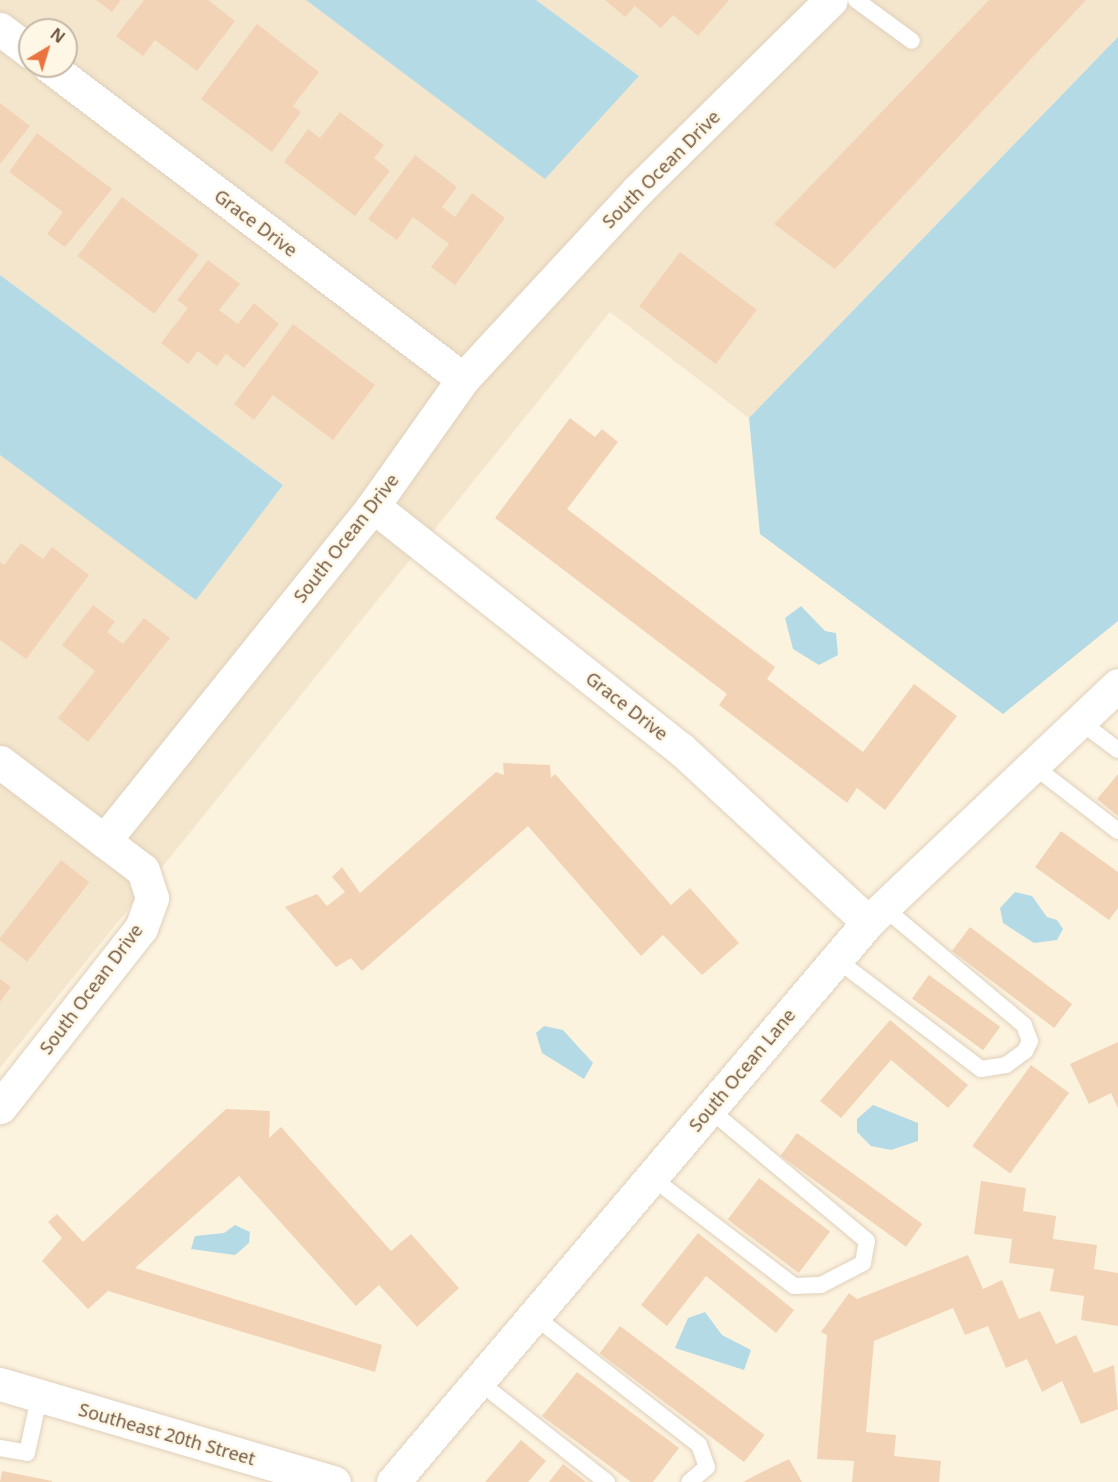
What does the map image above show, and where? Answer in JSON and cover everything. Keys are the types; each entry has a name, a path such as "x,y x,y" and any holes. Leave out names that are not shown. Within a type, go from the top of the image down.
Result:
{"street":[{"name":"South Ocean Drive","path":"0,1107 141,928 152,898 143,870 104,841 374,506 464,379 637,191 831,0"},
{"path":"0,29 18,43"},
{"name":"Grace Drive","path":"65,78 464,379"},
{"name":"Grace Drive","path":"374,506 681,749 876,914"},
{"name":"South Ocean Lane","path":"393,1482 876,914 1077,719 1118,685"},
{"path":"0,762 104,841"},
{"name":"Southeast 20th Street","path":"0,1384 39,1398 334,1482"}],"lane":[{"path":"856,0 912,41"},
{"path":"1077,719 1118,750"},
{"path":"1030,764 1118,831"},
{"path":"836,959 981,1069 1006,1065 1025,1051 1030,1041 1024,1025 876,914"},
{"path":"651,1178 794,1286 821,1285 863,1263 867,1241 709,1109"},
{"path":"534,1316 699,1445 707,1467 689,1482"},
{"path":"478,1381 608,1482"},
{"path":"0,1448 27,1452 39,1398"}],"shaded area":[{"path":"0,0 306,0 545,178 639,76 536,0 1118,0 1118,37 749,418 610,312 0,1068 0,455 196,599 283,485 0,275"}],"water":[{"path":"306,0 536,0 639,76 545,179"},
{"path":"1118,37 1118,621 1003,714 760,534 749,418"},
{"path":"0,275 283,485 196,600 0,455"},
{"path":"801,606 825,631 836,633 838,655 819,665 793,649 785,618"},
{"path":"1015,892 1032,896 1047,917 1057,920 1063,929 1057,940 1034,943 1003,923 1000,908"},
{"path":"544,1026 563,1030 593,1063 584,1079 542,1053 536,1033"},
{"path":"873,1105 918,1123 918,1141 891,1150 871,1146 857,1132 857,1119"},
{"path":"235,1225 250,1232 249,1243 235,1255 191,1249 195,1236 224,1233"},
{"path":"705,1312 722,1335 751,1350 744,1370 675,1348 688,1318"}],"building":[{"path":"96,0 121,0 112,12"},
{"path":"144,0 208,0 235,21 197,71 155,40 143,56 116,36"},
{"path":"605,0 729,0 698,36 673,15 661,28 635,6 625,17"},
{"path":"989,0 1086,0 835,269 774,224"},
{"path":"257,24 319,72 293,106 301,112 272,152 201,99"},
{"path":"0,103 30,126 0,164"},
{"path":"340,112 384,145 374,158 390,171 355,216 284,162 308,129 320,138"},
{"path":"37,133 112,189 65,247 47,234 63,212 9,172"},
{"path":"415,155 457,187 442,207 455,217 472,193 505,218 455,285 431,267 449,244 413,217 397,240 368,219"},
{"path":"122,197 199,255 154,314 77,256"},
{"path":"680,252 757,310 716,364 639,306"},
{"path":"208,260 240,284 219,310 238,324 254,303 279,324 244,368 226,354 217,366 198,351 188,364 161,343 188,308 177,300"},
{"path":"293,324 375,385 333,440 273,395 254,420 234,404"},
{"path":"570,418 595,437 602,429 618,442 567,509 775,667 767,679 863,752 914,684 957,716 885,810 857,788 847,803 719,705 727,694 495,518"},
{"path":"21,543 43,559 52,547 89,575 26,659 0,640 0,562 4,565"},
{"path":"93,605 115,622 107,632 123,644 144,618 170,638 88,742 58,718 95,671 62,645"},
{"path":"503,763 550,765 551,778 555,774 671,905 690,888 739,943 702,975 663,935 641,956 528,826 362,971 351,958 336,967 285,907 317,894 327,906 345,892 332,877 342,867 360,893 496,772 504,775"},
{"path":"1118,774 1118,816 1097,799"},
{"path":"1061,831 1118,872 1118,908 1109,920 1035,867"},
{"path":"61,860 89,882 27,962 0,941 0,938"},
{"path":"970,927 1072,1004 1054,1028 952,951"},
{"path":"929,975 1000,1027 983,1050 912,998"},
{"path":"0,979 11,987 0,1002"},
{"path":"890,1020 968,1085 948,1108 891,1060 841,1118 820,1101"},
{"path":"1118,1042 1118,1108 1111,1093 1089,1104 1070,1064"},
{"path":"1031,1065 1069,1093 1010,1174 972,1146"},
{"path":"226,1109 270,1111 269,1138 281,1127 391,1251 411,1234 459,1288 417,1327 379,1285 356,1306 239,1176 135,1268 382,1345 375,1372 108,1291 88,1309 42,1261 62,1238 48,1222 57,1214 83,1242"},
{"path":"797,1133 922,1224 906,1247 781,1156"},
{"path":"759,1178 830,1232 799,1273 728,1220"},
{"path":"981,1181 1026,1188 1023,1211 1056,1216 1053,1239 1097,1245 1094,1269 1118,1273 1118,1326 1081,1320 1084,1296 1050,1291 1054,1269 1009,1263 1012,1239 974,1234"},
{"path":"698,1233 794,1310 776,1333 706,1276 667,1326 641,1305"},
{"path":"968,1255 983,1289 1002,1280 1019,1319 1040,1311 1056,1344 1076,1335 1094,1373 1114,1365 1118,1409 1081,1424 1062,1381 1042,1392 1027,1359 1006,1368 988,1326 965,1335 953,1308 874,1341 866,1432 896,1435 894,1456 941,1461 939,1482 852,1482 854,1461 817,1459 827,1335 821,1332 849,1293 857,1299"},
{"path":"620,1326 765,1435 744,1462 600,1353"},
{"path":"577,1372 679,1448 653,1482 631,1482 542,1416"},
{"path":"521,1440 546,1461 528,1482 485,1482"},
{"path":"789,1459 802,1482 743,1482 756,1475"},
{"path":"563,1464 586,1482 549,1482"},
{"path":"2,1471 52,1481 52,1482 0,1482"}]}
